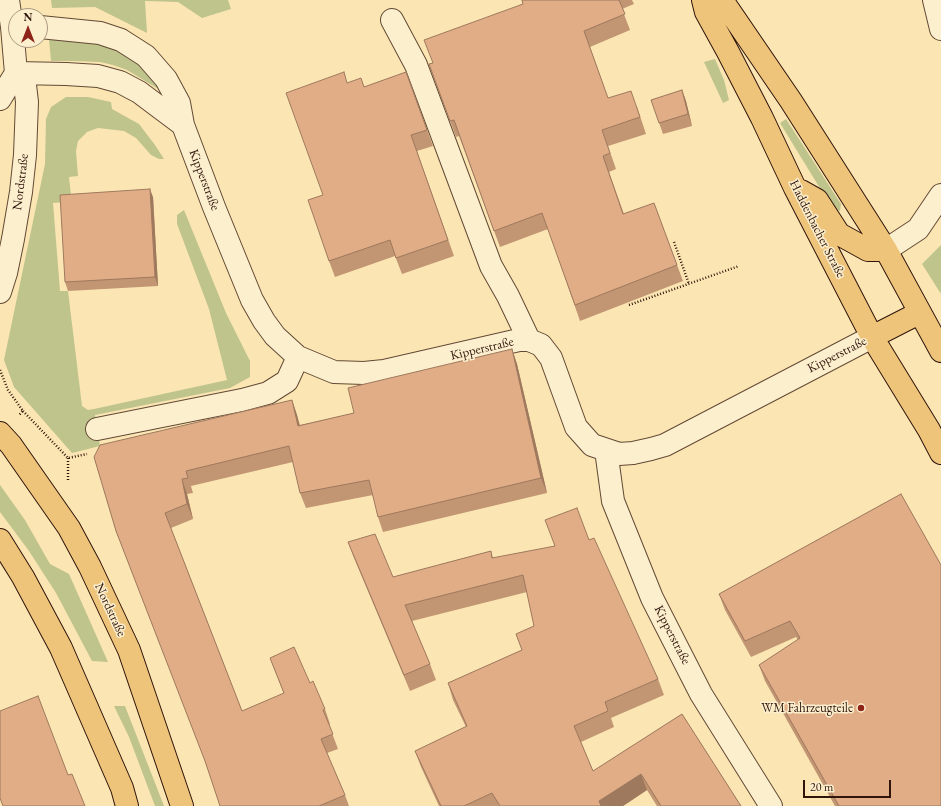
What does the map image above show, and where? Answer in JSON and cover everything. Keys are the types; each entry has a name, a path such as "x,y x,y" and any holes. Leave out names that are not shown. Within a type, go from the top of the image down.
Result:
{"main road":[{"name":"Haddenbacher Straße","path":"702,0 706,12 762,118 795,188 872,337 929,430 941,454"},
{"path":"722,0 791,101 886,250 941,351"},
{"path":"795,188 817,200 839,234 868,250 886,250"},
{"path":"872,337 919,313"},
{"name":"Nordstraße","path":"0,433 11,445 69,528 90,567 129,650 182,806"},
{"path":"0,540 23,578 61,648 122,788 127,806"}],"street":[{"path":"934,0 941,29"},
{"path":"392,20 416,65 488,259 529,340"},
{"name":"Kipperstraße","path":"48,28 100,33 121,40 146,56 166,79 179,103 183,125 252,300 264,321 275,336 298,357 334,372 364,373 384,371 519,340 529,340 541,344 551,358 576,427 592,445 619,454 651,450 665,445 872,337"},
{"name":"Nordstraße","path":"0,292 6,273 13,239 21,192 25,155 27,102 25,85 16,73 15,48"},
{"path":"0,99 16,73 98,76 120,82 139,92 183,125"},
{"path":"886,250 918,229 941,195"},
{"path":"97,429 242,400 268,393 287,381 298,357"},
{"name":"Kipperstraße","path":"606,450 614,502 652,598 701,694 771,806"}],"path":[{"path":"674,242 689,284"},
{"path":"629,305 739,266"},
{"path":"0,370 8,390 23,411 68,458 102,450 97,429"},
{"path":"17,416 23,411"}],"green space":[{"path":"51,0 228,0 231,9 202,18 178,2 145,1 147,33 95,7 52,8"},
{"path":"49,39 69,39 99,44 117,50 145,69 161,86 160,90 127,70 113,65 100,62 51,61"},
{"path":"715,59 724,80 729,100 723,103 704,62"},
{"path":"66,97 88,97 111,102 112,109 139,124 164,159 159,159 151,155 136,138 124,131 98,128 87,132 78,141 76,151 78,176 69,177 71,195 82,201 53,203 60,291 68,291 82,406 88,410 94,409 227,380 209,309 177,224 177,215 184,210 226,313 250,361 250,377 230,388 95,415 100,446 72,453 14,387 4,360 45,164 46,119 51,107"},
{"path":"786,119 841,204 840,211 835,209 821,190 780,123"},
{"path":"941,245 941,294 922,264"},
{"path":"0,485 25,520 50,564 69,574 108,662 92,661 56,593 29,551 0,512"},
{"path":"114,706 125,706 164,806 155,806 129,737"}],"building":[{"path":"522,0 619,0 625,14 584,31 608,98 631,91 640,117 602,130 610,153 603,156 623,214 654,203 677,265 575,305 542,213 494,231 454,120 450,121 429,64 433,63 424,40 523,4"},
{"path":"344,72 347,83 361,78 364,87 406,72 427,130 411,135 448,240 396,258 390,240 329,261 308,200 323,195 286,93"},
{"path":"682,90 688,114 659,123 651,100"},
{"path":"150,189 155,277 65,282 60,195"},
{"path":"512,349 541,478 378,517 369,480 300,493 289,446 186,471 188,478 182,479 187,504 165,513 242,711 284,693 270,658 294,647 310,683 313,681 325,709 323,710 333,734 321,739 345,795 319,806 220,806 205,761 116,531 94,457 100,445 292,400 298,426 354,413 348,388"},
{"name":"WM Fahrzeugteile","path":"901,494 941,565 941,806 839,806 759,665 800,638 790,621 745,641 719,594"},
{"path":"577,508 589,540 594,538 658,679 605,702 608,711 574,726 593,771 682,714 741,806 661,806 641,774 599,801 601,806 500,806 492,793 464,806 441,806 415,751 467,726 448,683 522,650 516,634 534,626 523,575 405,605 430,664 404,675 348,542 375,534 393,577 491,551 492,558 555,546 545,520"},
{"path":"38,696 68,775 72,774 85,806 3,806 0,798 0,711"}],"place":[{"name":"WM Fahrzeugteile","path":"861,708"}]}
